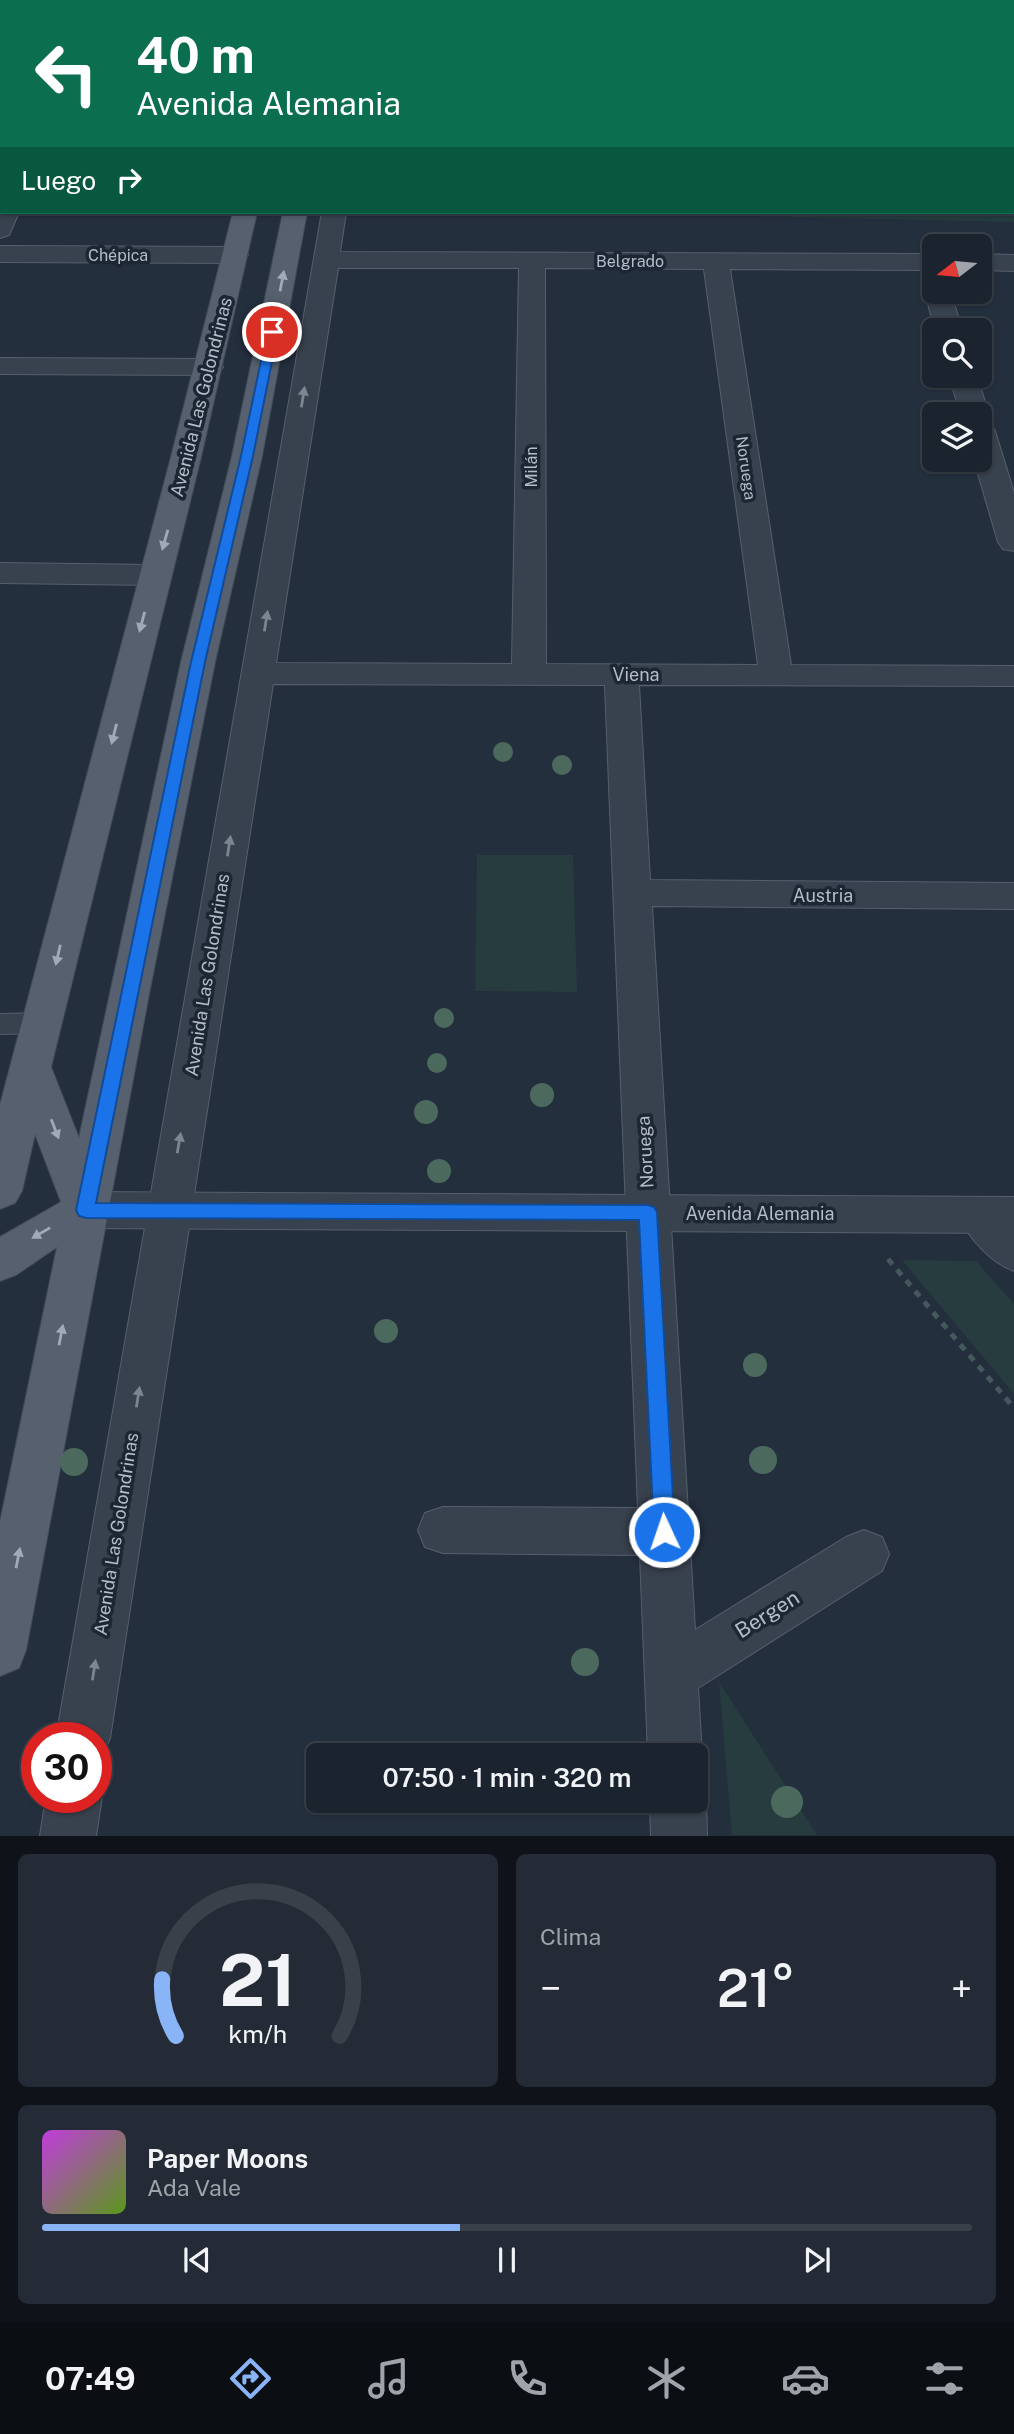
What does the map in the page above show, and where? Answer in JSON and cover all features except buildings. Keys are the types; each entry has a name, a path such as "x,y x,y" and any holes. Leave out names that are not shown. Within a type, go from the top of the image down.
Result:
{"main road":[{"name":"Avenida Las Golondrinas","path":"0,1191 175,505 245,214"},
{"path":"0,1650 86,1210 198,662 247,456 295,214"},
{"path":"30,1066 86,1210"},
{"path":"0,1262 31,1239 86,1210"}],"street":[{"name":"Avenida Las Golondrinas","path":"86,1722 334,214"},
{"name":"Chépica","path":"0,254 235,255"},
{"name":"Belgrado","path":"326,260 716,261 922,269"},
{"name":"Milán","path":"529,674 532,261"},
{"name":"Noruega","path":"716,261 776,675"},
{"path":"992,262 1014,263"},
{"path":"0,366 209,367"},
{"path":"992,470 1014,542"},
{"path":"0,573 155,575"},
{"name":"Viena","path":"257,673 1014,676"},
{"name":"Noruega","path":"621,674 674,1743"},
{"name":"Austria","path":"631,893 1014,896"},
{"name":"Avenida Alemania","path":"86,1210 997,1215"},
{"path":"997,1215 1014,1252"},
{"path":"443,1530 664,1532"},
{"name":"Bergen","path":"671,1675 864,1553"},
{"path":"68,1836 72,1813"},
{"path":"678,1813 679,1836"}],"lane":[{"path":"0,1024 41,1023"}],"path":[{"path":"850,1214 1014,1408"}],"green space":[{"path":"659,214 1014,214 1014,222"},
{"path":"477,855 573,855 577,992 475,991"},
{"path":"902,1260 976,1261 1014,1304 1014,1394"},
{"path":"719,1682 817,1835 732,1835"}],"route":[{"path":"272,332 247,456 198,662 86,1210 648,1212 664,1532"}]}
